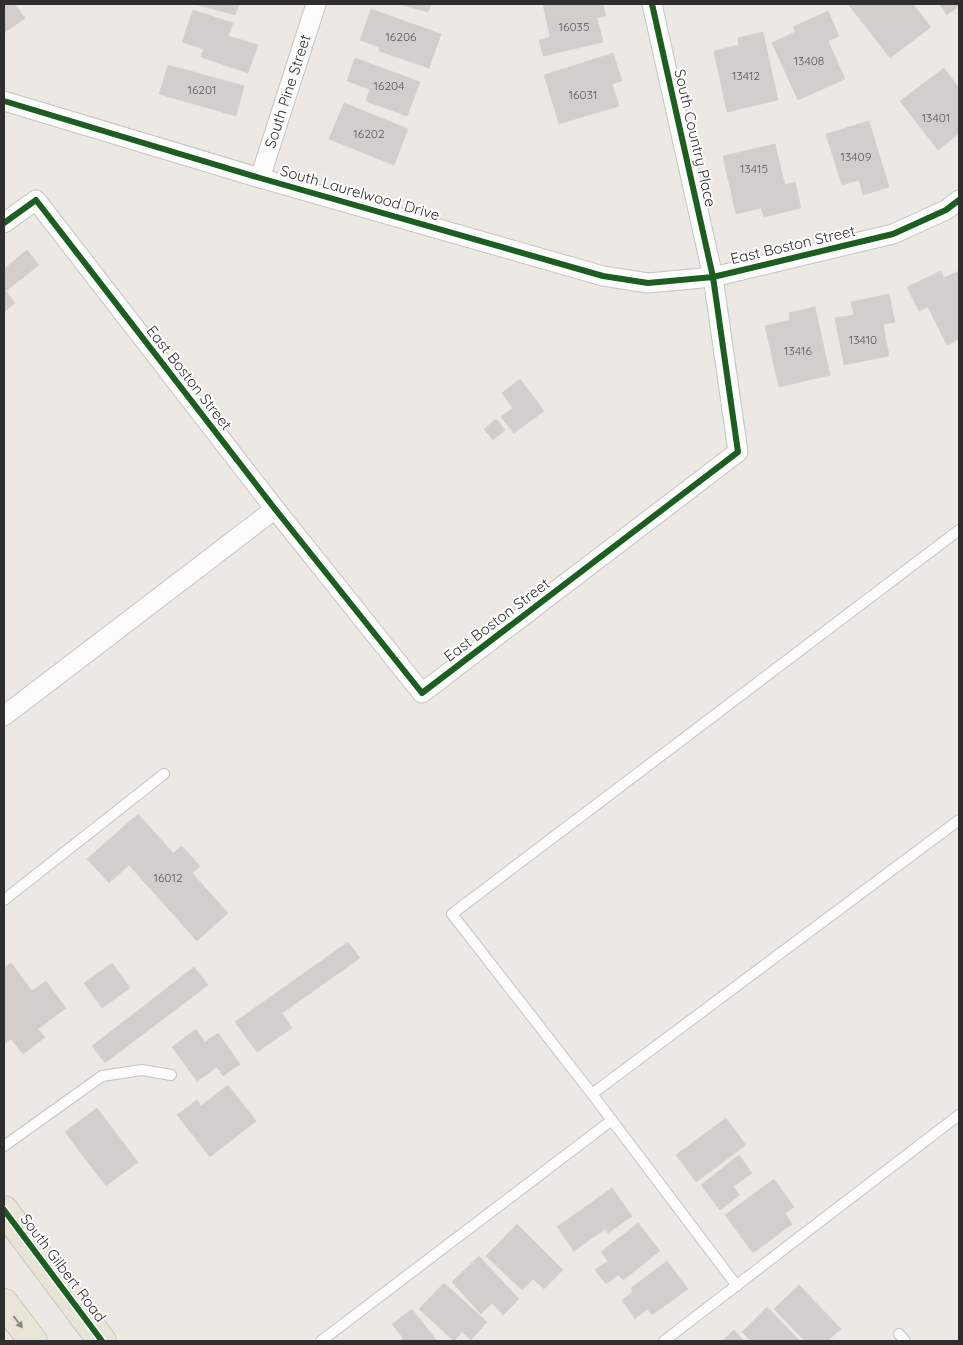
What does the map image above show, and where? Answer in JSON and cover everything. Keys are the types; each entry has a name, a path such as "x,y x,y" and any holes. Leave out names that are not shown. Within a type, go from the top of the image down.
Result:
{"main road":[{"name":"South Gilbert Road","path":"4,1210 102,1341"},
{"path":"4,1303 32,1341"}],"street":[{"name":"South Pine Street","path":"260,178 316,4"},
{"name":"South Country Place","path":"656,4 713,277"},
{"name":"South Laurelwood Drive","path":"4,101 260,178 603,276 648,283 713,277"},
{"name":"East Boston Street","path":"4,223 36,200 275,509 422,693 738,452 713,277 893,234 946,210 959,200"},
{"path":"4,716 275,509"}],"lane":[{"path":"737,1286 612,1120 452,914 959,530"},
{"path":"4,900 164,774"},
{"path":"592,1094 959,820"},
{"path":"4,1146 102,1076 142,1070 172,1075"},
{"path":"664,1341 959,1115"},
{"path":"321,1341 612,1120"}],"building":[{"path":"4,4 14,4 25,18 4,33"},
{"path":"195,4 239,4 235,15"},
{"path":"399,4 431,4 428,12"},
{"path":"543,4 603,4 606,16 597,18 603,42 543,56 539,40 550,37"},
{"path":"848,4 913,4 931,27 890,58"},
{"path":"939,4 959,4 959,6 947,15"},
{"path":"371,9 441,34 429,68 379,51 380,47 360,40"},
{"path":"193,10 233,23 228,36 258,45 248,73 201,57 203,49 182,42"},
{"path":"828,11 839,36 828,41 845,79 798,100 772,43 795,32 793,27"},
{"path":"763,32 778,100 727,112 714,51 739,45 738,38"},
{"path":"613,53 622,81 612,84 619,106 559,124 544,75"},
{"path":"355,58 420,82 407,116 366,101 370,89 347,81"},
{"path":"168,65 244,86 236,116 159,94"},
{"path":"944,68 959,88 959,136 958,134 938,150 900,101"},
{"path":"344,103 408,129 394,165 329,139"},
{"path":"869,121 889,187 863,195 859,180 842,185 826,134"},
{"path":"775,144 785,185 795,182 801,208 764,217 761,208 736,214 723,156"},
{"path":"27,250 39,265 6,291 15,303 4,312 4,269"},
{"path":"941,271 944,278 959,271 959,339 947,345 928,307 919,311 907,287"},
{"path":"889,294 895,322 883,324 889,356 844,365 835,318 854,315 851,302"},
{"path":"815,307 830,375 779,387 765,326 790,320 789,313"},
{"path":"520,379 544,411 514,433 501,417 513,408 502,393"},
{"path":"496,419 505,430 493,440 484,429"},
{"path":"138,814 173,853 182,846 200,866 192,873 228,913 197,941 129,865 109,883 87,859"},
{"path":"348,942 360,958 282,1013 292,1028 257,1052 235,1022"},
{"path":"11,963 32,991 46,981 66,1008 38,1029 45,1037 23,1054 11,1039 4,1044 4,968"},
{"path":"112,963 130,988 102,1008 84,983"},
{"path":"194,967 208,985 105,1063 92,1046"},
{"path":"196,1029 205,1042 218,1033 240,1064 223,1076 217,1067 197,1081 172,1047"},
{"path":"228,1085 256,1121 210,1157 177,1115 197,1100 201,1106"},
{"path":"97,1108 138,1162 106,1186 65,1132"},
{"path":"726,1118 746,1145 696,1182 676,1155"},
{"path":"739,1155 752,1173 733,1187 740,1195 720,1210 701,1185"},
{"path":"774,1179 794,1207 785,1213 792,1224 753,1253 725,1215"},
{"path":"612,1188 632,1216 608,1233 605,1229 574,1251 557,1227"},
{"path":"638,1223 660,1251 623,1280 618,1275 606,1284 595,1270 608,1261 601,1252"},
{"path":"517,1224 563,1270 544,1289 533,1279 522,1290 486,1256"},
{"path":"479,1256 519,1299 503,1315 492,1303 481,1314 452,1282"},
{"path":"667,1261 688,1289 652,1315 647,1309 635,1319 622,1300 633,1292 631,1288"},
{"path":"444,1283 487,1322 471,1340 462,1332 454,1341 419,1309"},
{"path":"799,1285 841,1329 827,1341 805,1341 774,1309"},
{"path":"767,1307 800,1341 751,1341 742,1332"},
{"path":"412,1309 437,1341 400,1341 403,1338 392,1324"},
{"path":"734,1330 744,1341 722,1341"}],"cycle path":[{"path":"4,223 36,200 275,509 422,693 738,452 713,277 652,4"},
{"path":"4,101 260,178 603,276 648,283 713,277 893,234 946,210 959,200"},
{"path":"4,1210 102,1341"}]}
